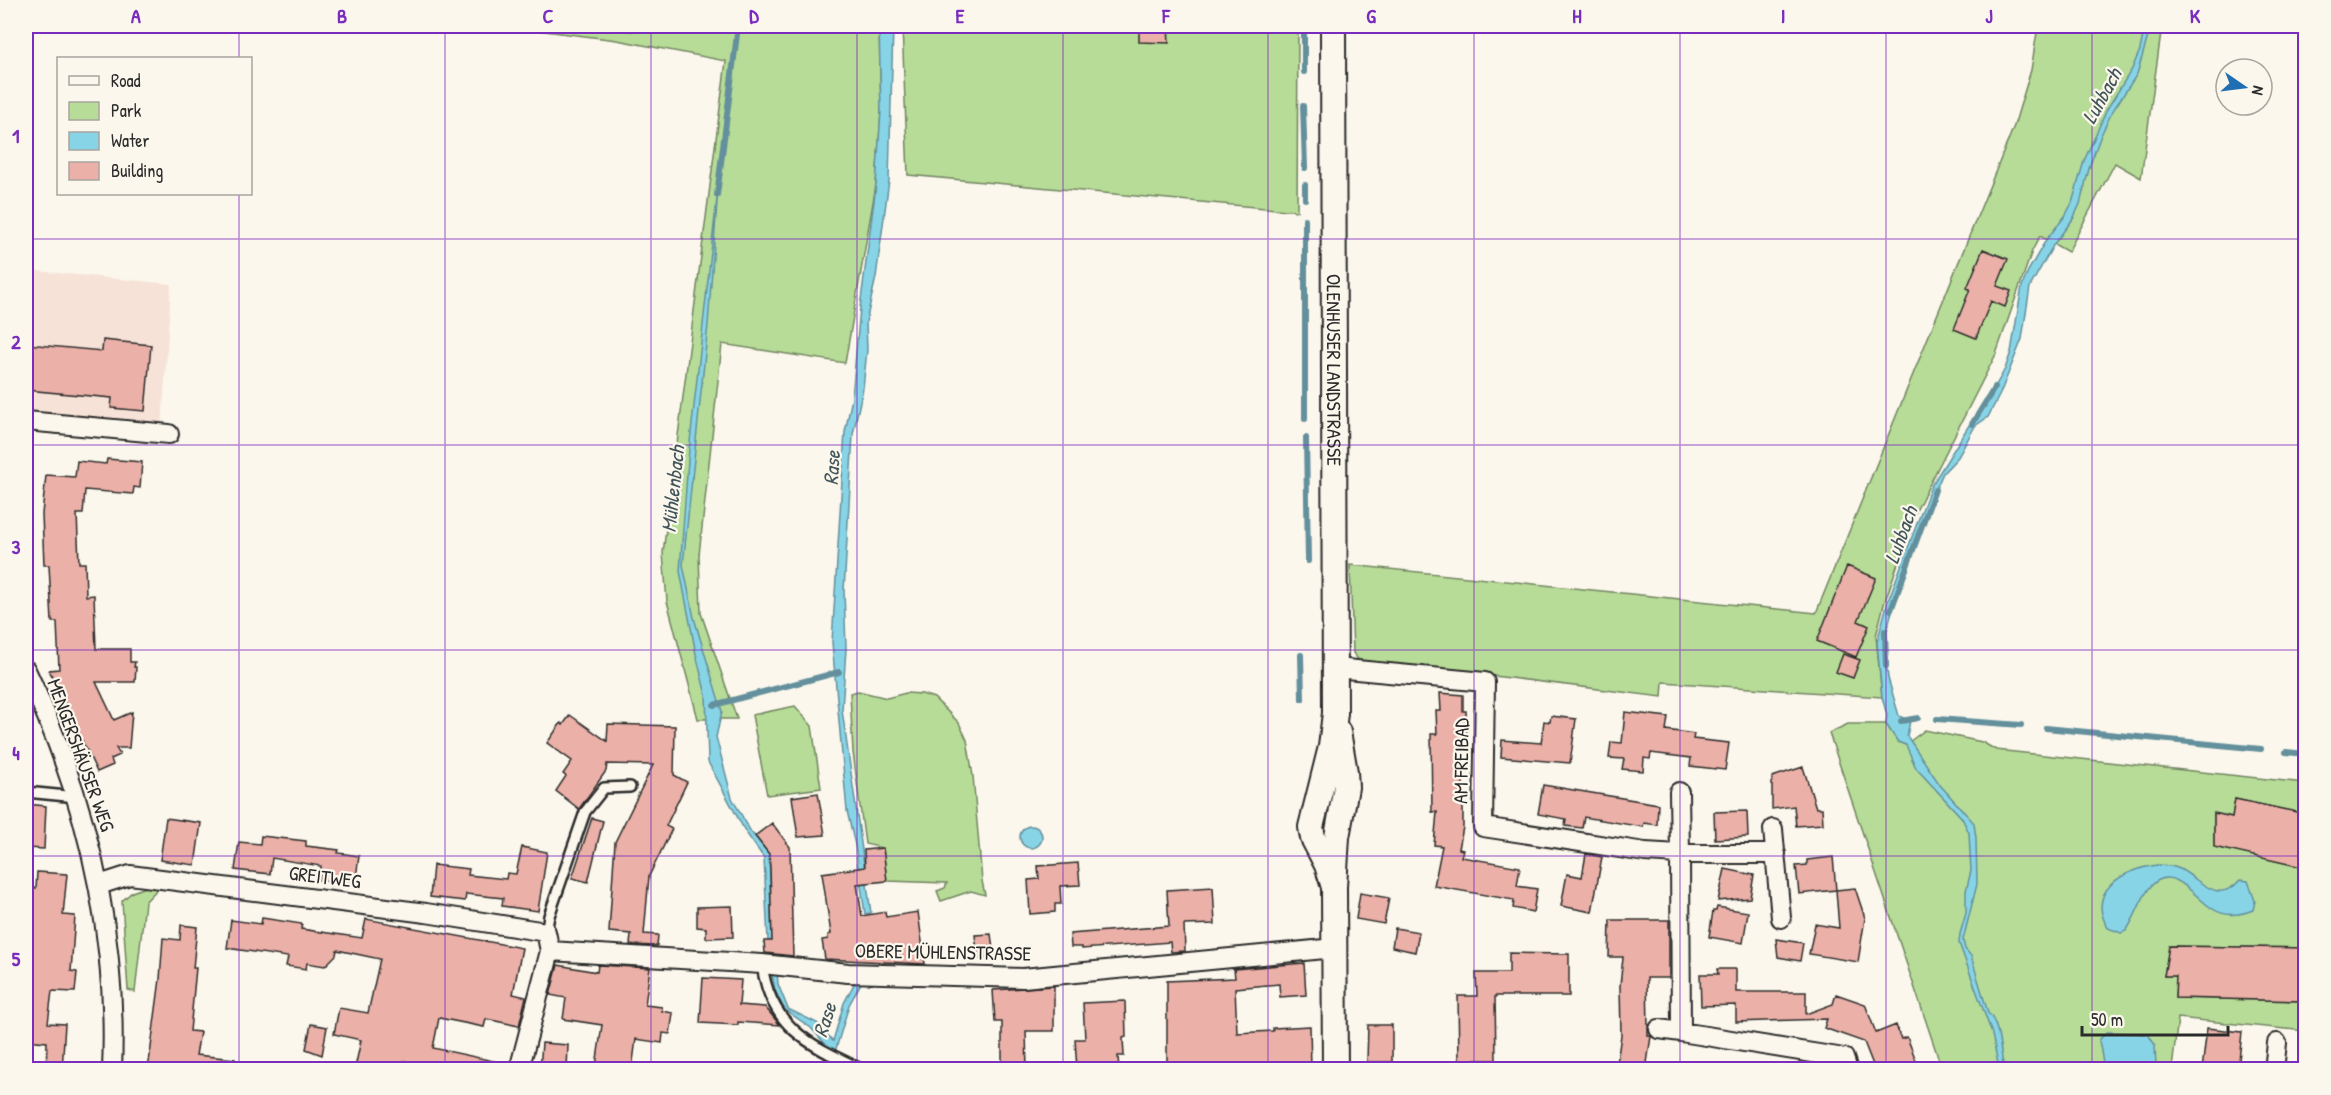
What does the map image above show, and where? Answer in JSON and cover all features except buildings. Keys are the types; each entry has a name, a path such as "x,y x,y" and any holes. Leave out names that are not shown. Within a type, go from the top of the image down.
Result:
{"street":[{"name":"OLENHUSER LANDSTRASSE","path":"1333,26 1335,713 1346,787 1337,837 1334,887 1335,1070"},
{"path":"26,421 169,434"},
{"name":"AM FREIBAD","path":"1335,668 1485,682 1483,827 1645,852 1776,854"},
{"name":"MENGERSHÄUSER WEG","path":"26,670 77,796 99,885 111,963 112,1070"},
{"path":"1679,792 1681,1032"},
{"path":"1773,829 1781,918"},
{"name":"GREITWEG","path":"99,885 130,874 426,913 546,932"},
{"path":"519,1070 550,951 546,932"},
{"name":"OBERE MÜHLENSTRASSE","path":"550,951 770,965 848,973 1023,978 1335,948"},
{"path":"1659,1029 1844,1058 1848,1070"},
{"path":"2274,1070 2277,1043"}],"lane":[{"path":"546,932 549,916 585,812 604,788 630,787"},
{"path":"26,792 77,796"},
{"path":"770,965 765,985 773,1006 783,1021 825,1052 863,1070"}],"shaded area":[{"path":"26,270 171,284 162,426 26,414"}],"green space":[{"path":"504,26 590,26 631,31 649,26 879,26 881,112 876,185 845,363 722,344 699,555 701,613 737,719 698,719 667,601 663,553 726,61 617,40"},
{"path":"902,26 1298,26 1297,211 908,175"},
{"path":"2038,26 2162,26 2141,178 2115,163 2068,252 2040,236 2032,251 1996,354 1916,511 1884,604 1876,636 1882,697 1663,682 1662,697 1494,676 1361,663 1353,653 1350,565 1816,613 2014,126 2031,70"},
{"path":"858,691 887,698 906,693 922,694 934,698 959,723 967,740 973,776 985,895 971,891 941,901 937,891 945,888 947,883 887,881 883,848 865,844 853,752 850,693"},
{"path":"795,706 812,726 821,788 767,795 752,715"},
{"path":"1848,724 1886,724 1898,742 1905,745 1925,730 1982,742 1996,750 2305,783 2305,814 2235,799 2232,817 2214,814 2214,846 2305,868 2305,948 2170,946 2164,976 2176,976 2175,998 2305,1001 2305,1031 2178,1018 2172,1069 1942,1069 1829,733"},
{"path":"152,885 160,886 145,902 135,992 128,990 122,901 132,892"}],"water":[{"path":"879,26 893,26 889,180 876,277 866,322 867,350 863,388 853,434 844,591 846,648 842,710 871,913 865,914 855,845 847,811 832,642 845,432 852,398 860,308 876,185 881,111"},
{"path":"2145,26 2151,26 2137,74 2112,112 2101,135 2080,204 2030,287 2022,339 2000,394 1988,417 1975,426 1958,457 1943,473 1920,525 1896,594 1884,644 1888,678 1899,716 1910,721 1907,736 1940,785 1974,823 1977,884 1963,940 1965,949 1971,956 1988,1013 1997,1031 2004,1069 1999,1069 1992,1034 1959,943 1966,913 1966,891 1971,871 1969,833 1962,818 1916,768 1906,745 1898,742 1886,724 1887,715 1882,697 1877,642 1888,601 1931,486 1971,422 1978,417 2005,369 2011,352 2022,286 2028,271 2072,203 2084,161 2107,109 2132,69 2140,50"},
{"path":"718,189 708,325 683,565 694,618 722,711 716,737 732,798 751,832 769,854 772,941 768,941 764,858 745,831 708,762 706,695 680,571 688,460"},
{"path":"1027,826 1035,826 1042,833 1042,841 1035,848 1027,848 1020,841 1020,833"},
{"path":"2157,865 2180,869 2217,891 2224,891 2240,880 2248,881 2255,901 2253,910 2233,914 2218,912 2184,885 2168,878 2151,886 2126,931 2121,933 2108,928 2102,915 2101,903 2105,892 2121,877 2145,867"},
{"path":"771,970 777,970 778,984 788,1009 817,1023 833,1041 844,1003 855,982 861,983 849,1005 830,1069 821,1069 828,1047 811,1028 784,1009 775,990"},
{"path":"2107,1032 2148,1034 2155,1045 2156,1069 2104,1069 2099,1040"}],"waterway":[{"name":"Mühlenbach","path":"717,195 738,26"},
{"path":"1304,26 1304,72"},
{"path":"1303,106 1305,168"},
{"path":"1305,185 1305,199"},
{"path":"1305,219 1305,419"},
{"name":"Luhbach","path":"1972,424 1995,387"},
{"path":"1306,438 1308,561"},
{"name":"Luhbach","path":"1891,610 1935,490"},
{"name":"Luhbach","path":"1885,631 1886,666"},
{"path":"1301,655 1302,699"},
{"path":"714,705 839,672"},
{"path":"1901,721 1918,718"},
{"path":"1937,719 2021,725"},
{"path":"2046,728 2261,749"},
{"path":"2286,752 2306,754"}],"water label":[{"name":"Rase","path":"832,468"},
{"name":"Rase","path":"825,1020"}]}
